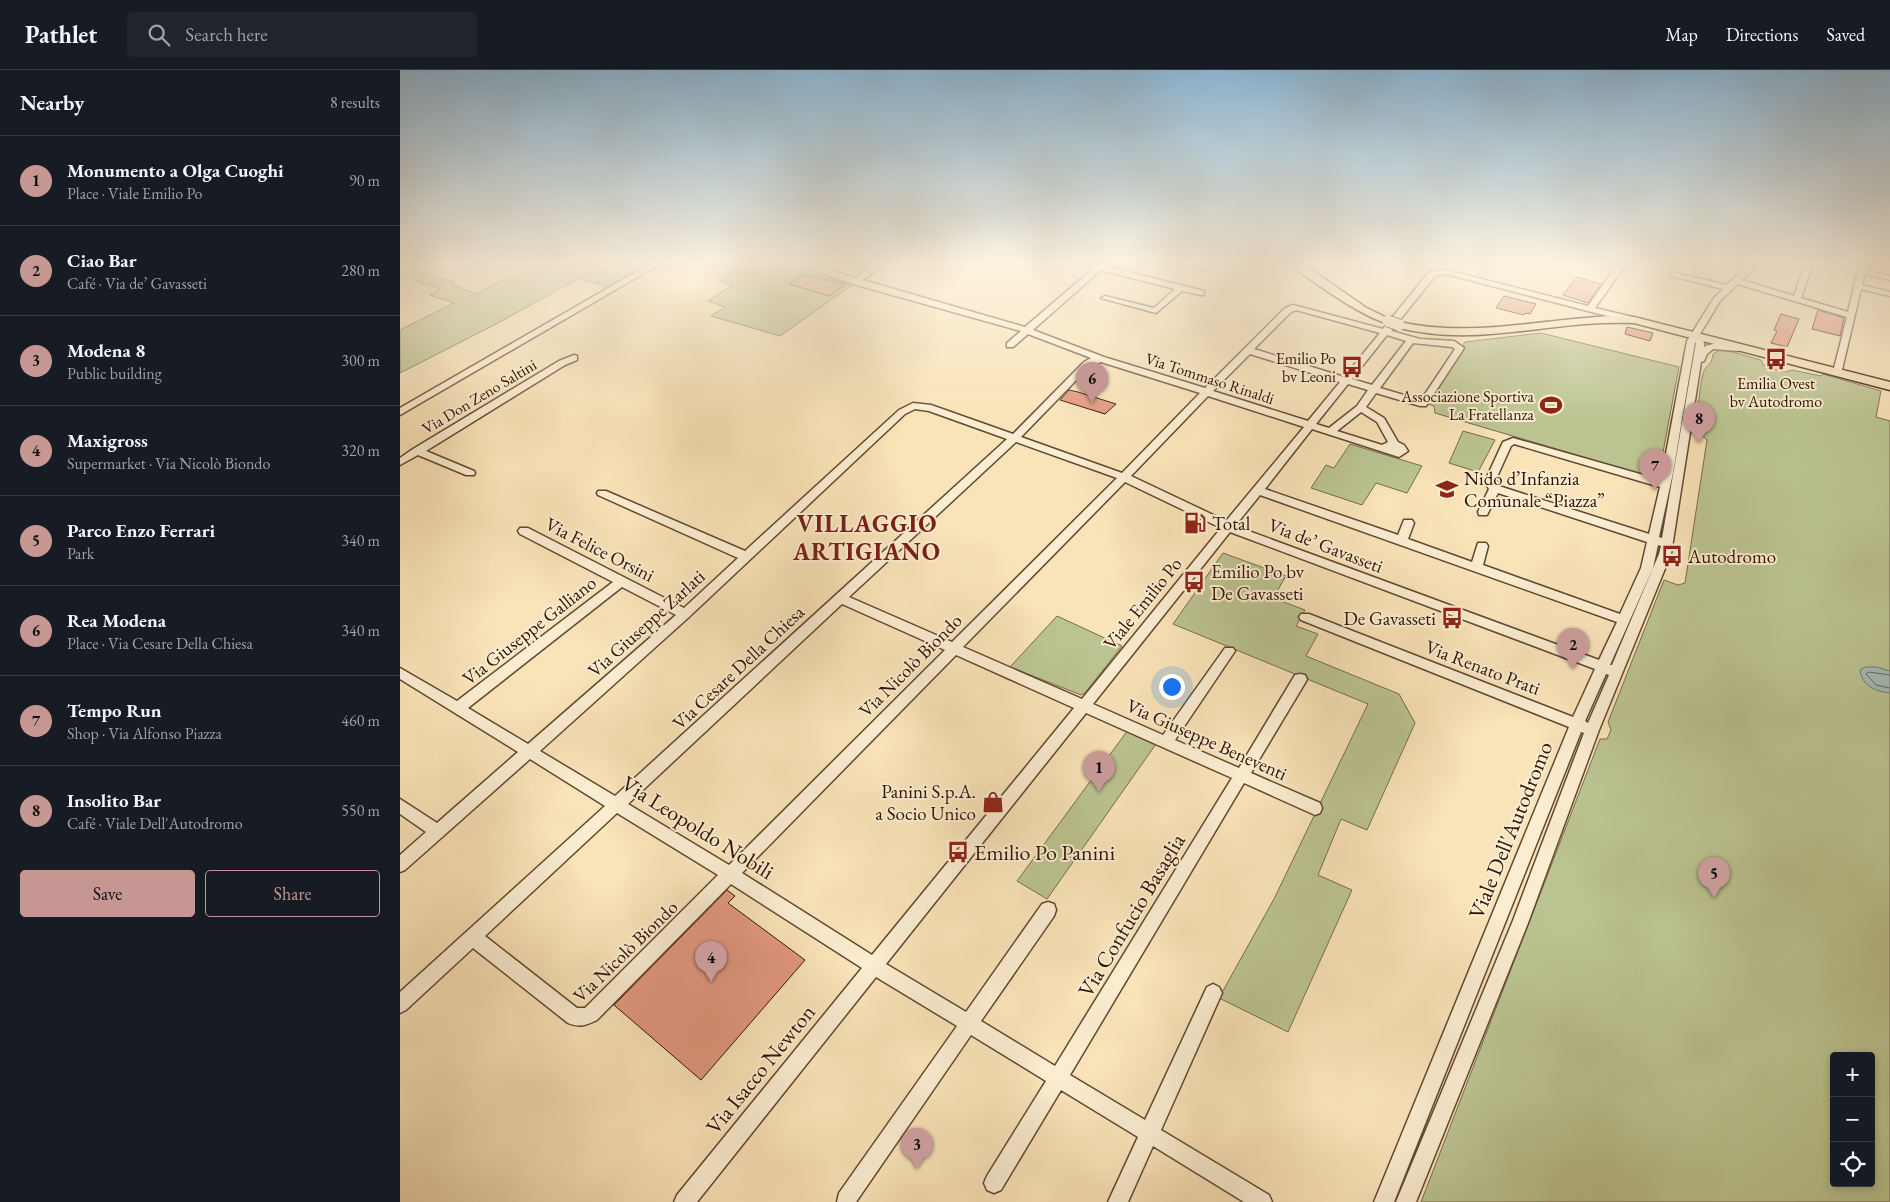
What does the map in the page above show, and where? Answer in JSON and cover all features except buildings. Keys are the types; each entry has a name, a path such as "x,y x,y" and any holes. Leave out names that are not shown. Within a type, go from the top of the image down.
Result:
{"main road":[{"path":"1369,314 1391,326 1432,332 1466,334 1490,333 1591,320 1615,318 1634,320 1683,332 1693,338 1770,354 1890,386"}],"street":[{"path":"400,412 570,314"},
{"name":"Via Tommaso Rinaldi","path":"969,314 1026,330 1101,359 1309,426 1390,447 1381,420 1360,408"},
{"path":"1010,345 1045,314"},
{"name":"Via Nicolò Biondo","path":"473,937 574,1018 585,1017 596,1010 1284,314"},
{"name":"Via Nicolò Biondo","path":"1330,314 1391,326"},
{"name":"Viale Emilio Po","path":"874,966 1401,314"},
{"path":"1587,314 1591,320"},
{"path":"1612,314 1634,320"},
{"path":"1693,338 1708,314"},
{"path":"1838,372 1851,316 1844,314"},
{"path":"1247,350 1346,382 1423,404 1460,348 1456,344 1411,340 1391,326"},
{"name":"Viale Dell'Autodromo","path":"1384,1202 1584,727 1659,572 1668,544 1673,475 1693,338 1700,343 1680,434"},
{"path":"1330,432 1360,408 1411,340"},
{"path":"1695,366 1700,363 1704,349 1713,346 1726,346 1770,354"},
{"name":"Via Don Zeno Saltini","path":"400,462 562,362 574,358"},
{"name":"Via Cesare Della Chiesa","path":"400,1004 1014,438 1087,364 1096,359 1101,359"},
{"name":"Via de’ Gavasseti","path":"913,406 930,408 1124,476 1228,527 1610,670"},
{"name":"Via Giuseppe Zarlati","path":"400,865 685,614 902,412 913,406"},
{"path":"1666,485 1513,441 1507,444 1491,479 1491,484 1495,488 1668,544"},
{"path":"417,451 470,473"},
{"name":"Viale Dell'Autodromo","path":"1610,670 1624,620 1647,568 1666,485 1673,475"},
{"path":"1483,512 1495,488"},
{"path":"1258,490 1624,620"},
{"path":"602,493 747,557"},
{"path":"1401,542 1408,523"},
{"name":"Via Felice Orsini","path":"524,531 685,614"},
{"path":"1476,569 1482,546"},
{"path":"1647,568 1659,572"},
{"name":"Via Giuseppe Galliano","path":"459,707 622,581"},
{"name":"Via Giuseppe Beneventi","path":"840,598 1315,808"},
{"name":"Via Renato Prati","path":"1305,617 1584,727"},
{"path":"1166,742 1229,650"},
{"name":"Via Leopoldo Nobili","path":"400,673 459,707 730,874 874,966 1059,1077 1253,1199"},
{"name":"Via Confucio Basaglia","path":"1059,1077 1300,679"},
{"name":"Viale Dell'Autodromo","path":"1406,1202 1520,923 1584,727"},
{"path":"400,806 438,832"},
{"path":"846,1200 1048,910"},
{"name":"Via Isacco Newton","path":"684,1202 874,966"},
{"path":"1118,1202 1213,994"},
{"path":"994,1183 1059,1077"}],"green space":[{"path":"432,314 515,314 400,373 400,330"},
{"path":"714,314 811,314 780,336 711,316"},
{"name":"Associazione Sportiva La Fratellanza","path":"1541,333 1679,367 1658,479 1435,413 1434,406 1425,403 1465,342"},
{"path":"1722,349 1761,360 1764,366 1785,372 1792,370 1821,376 1823,374 1881,391 1876,417 1890,421 1890,1202 1421,1202 1600,739 1607,739 1611,730 1608,722 1664,580 1678,585 1685,583 1707,440 1696,430 1699,399 1704,371 1713,354"},
{"path":"1463,431 1495,440 1478,472 1449,463"},
{"path":"1350,444 1422,466 1407,493 1376,483 1362,505 1311,488 1326,465 1334,468"},
{"path":"1223,553 1286,576 1273,598 1305,610 1296,626 1318,634 1306,656 1399,694 1415,723 1367,830 1341,819 1318,875 1352,890 1288,1032 1219,998 1274,899 1368,704 1173,624"},
{"path":"1057,616 1122,646 1085,693 1081,695 1010,667"},
{"path":"1128,730 1156,744 1047,899 1017,881"}],"water":[{"path":"1865,667 1876,667 1890,671 1890,693 1879,691 1866,684 1860,670"}],"place":[{"name":"Emilia Ovest bv Autodromo","path":"1776,359"},
{"name":"Emilio Po bv Leoni","path":"1352,367"},
{"name":"Rea Modena","path":"1092,403"},
{"name":"Associazione Sportiva La Fratellanza","path":"1551,405"},
{"name":"Insolito Bar","path":"1699,443"},
{"name":"Nido d’Infanzia Comunale “Piazza”","path":"1447,489"},
{"name":"Tempo Run","path":"1655,490"},
{"name":"Total","path":"1195,523"},
{"name":"Autodromo","path":"1672,556"},
{"name":"Emilio Po bv De Gavasseti","path":"1194,582"},
{"name":"De Gavasseti","path":"1452,618"},
{"name":"Ciao Bar","path":"1573,669"},
{"name":"Monumento a Olga Cuoghi","path":"1099,792"},
{"name":"Panini S.p.A. a Socio Unico","path":"993,802"},
{"name":"Emilio Po Panini","path":"958,852"},
{"name":"Parco Enzo Ferrari","path":"1714,898"},
{"name":"Maxigross","path":"711,982"},
{"name":"Modena 8","path":"917,1169"}],"district":[{"name":"VILLAGGIO ARTIGIANO","path":"867,538"}]}
